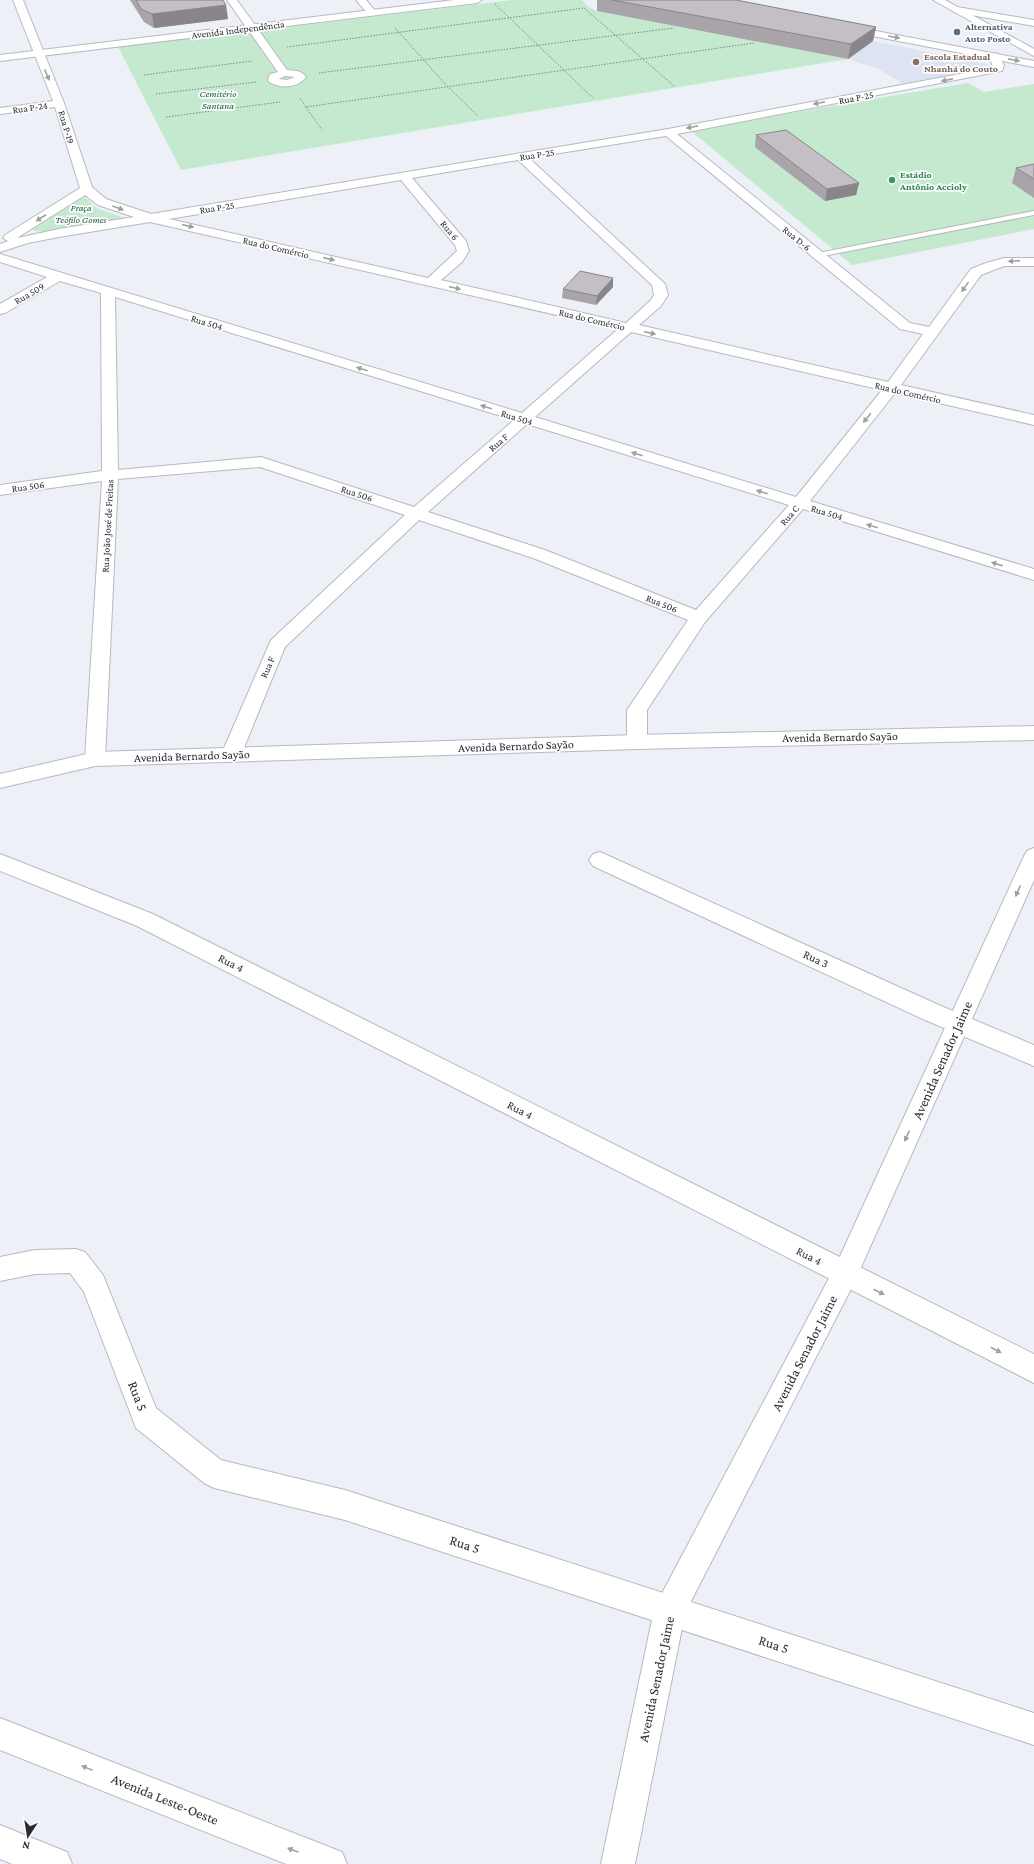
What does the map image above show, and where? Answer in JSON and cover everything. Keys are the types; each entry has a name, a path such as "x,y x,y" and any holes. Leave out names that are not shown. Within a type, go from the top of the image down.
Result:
{"street":[{"name":"Rua P-19","path":"18,0 36,49 59,104 86,189"},
{"path":"232,0 284,73"},
{"name":"Avenida Independência","path":"0,50 36,49 250,24 423,0"},
{"name":"Avenida Independência","path":"366,7 477,0"},
{"path":"938,0 1034,53"},
{"path":"956,10 1034,23"},
{"path":"830,26 1034,64"},
{"name":"Avenida Independência","path":"0,58 36,49"},
{"name":"Rua P-25","path":"0,250 25,240 59,233 668,132 998,69 999,64 994,56"},
{"path":"284,73 294,73 300,76 301,77 298,81 290,83 272,80 276,75 284,73"},
{"name":"Rua P-24","path":"0,111 59,104"},
{"name":"Rua D-6","path":"668,132 905,326 932,332"},
{"name":"Rua F","path":"231,755 277,644 417,513 629,328 656,303 661,295 658,284 520,156"},
{"name":"Rua 6","path":"404,176 461,244 463,251 457,259 431,282"},
{"path":"86,189 102,202 150,218"},
{"name":"Rua P-25","path":"0,242 19,233 86,189"},
{"path":"239,216 262,199"},
{"name":"Rua do Comércio","path":"150,218 1034,420"},
{"path":"217,233 228,224"},
{"name":"Rua P-25","path":"19,233 59,233"},
{"name":"Rua 504","path":"0,258 1034,575"},
{"name":"Rua C","path":"637,742 637,710 699,618 799,504 891,388 976,272 994,263 1018,260 1034,262"},
{"name":"Rua 509","path":"0,310 58,276"},
{"name":"Rua João José de Freitas","path":"95,759 110,475 108,292"},
{"name":"Rua 506","path":"0,490 110,475 261,462 539,554 699,618"},
{"name":"Avenida Bernardo Sayão","path":"0,781 95,759 637,742 1034,733"},
{"name":"Avenida Senador Jaime","path":"618,1864 670,1610 844,1274 1034,856"},
{"name":"Rua 3","path":"600,860 958,1024 1034,1056"},
{"name":"Rua 4","path":"0,862 145,920 1034,1369"},
{"name":"Rua 5","path":"0,1269 35,1262 76,1261 94,1284 146,1418 214,1473 345,1505 1034,1730"},
{"name":"Avenida Leste-Oeste","path":"0,1734 330,1864"},
{"path":"0,1842 55,1864"}],"lane":[{"path":"818,255 1034,213"}],"path":[{"path":"494,3 593,98"},
{"path":"144,75 399,32 584,8 641,59 674,86"},
{"path":"394,27 448,87 478,116"},
{"path":"300,76 674,28"},
{"path":"306,107 754,43"},
{"path":"156,94 272,80"},
{"path":"290,83 322,130"},
{"path":"166,118 285,101"}],"shaded area":[{"name":"Escola Estadual Nhanhá do Couto","path":"873,41 991,65 989,70 905,85 879,69 848,59"}],"green space":[{"name":"Cemitério Santana","path":"512,0 582,0 588,7 597,11 848,59 181,170 118,47"},
{"name":"Estádio Antônio Accioly","path":"968,83 984,92 1034,84 1034,229 852,265 690,130"},
{"name":"Praça Teófilo Gomes","path":"79,198 86,198 96,208 127,219 47,232 35,231 31,228"}],"building":[{"path":"136,0 223,0 226,5 152,14 141,9"},
{"path":"612,0 736,0 876,27 851,44"},
{"path":"786,130 859,183 827,189 756,135"},
{"path":"1034,164 1034,179 1016,168"},
{"path":"580,271 613,278 597,296 563,289"}],"place":[{"name":"Alternativa Auto Posto","path":"957,32"},
{"name":"Escola Estadual Nhanhá do Couto","path":"916,62"},
{"name":"Estádio Antônio Accioly","path":"892,180"}]}
